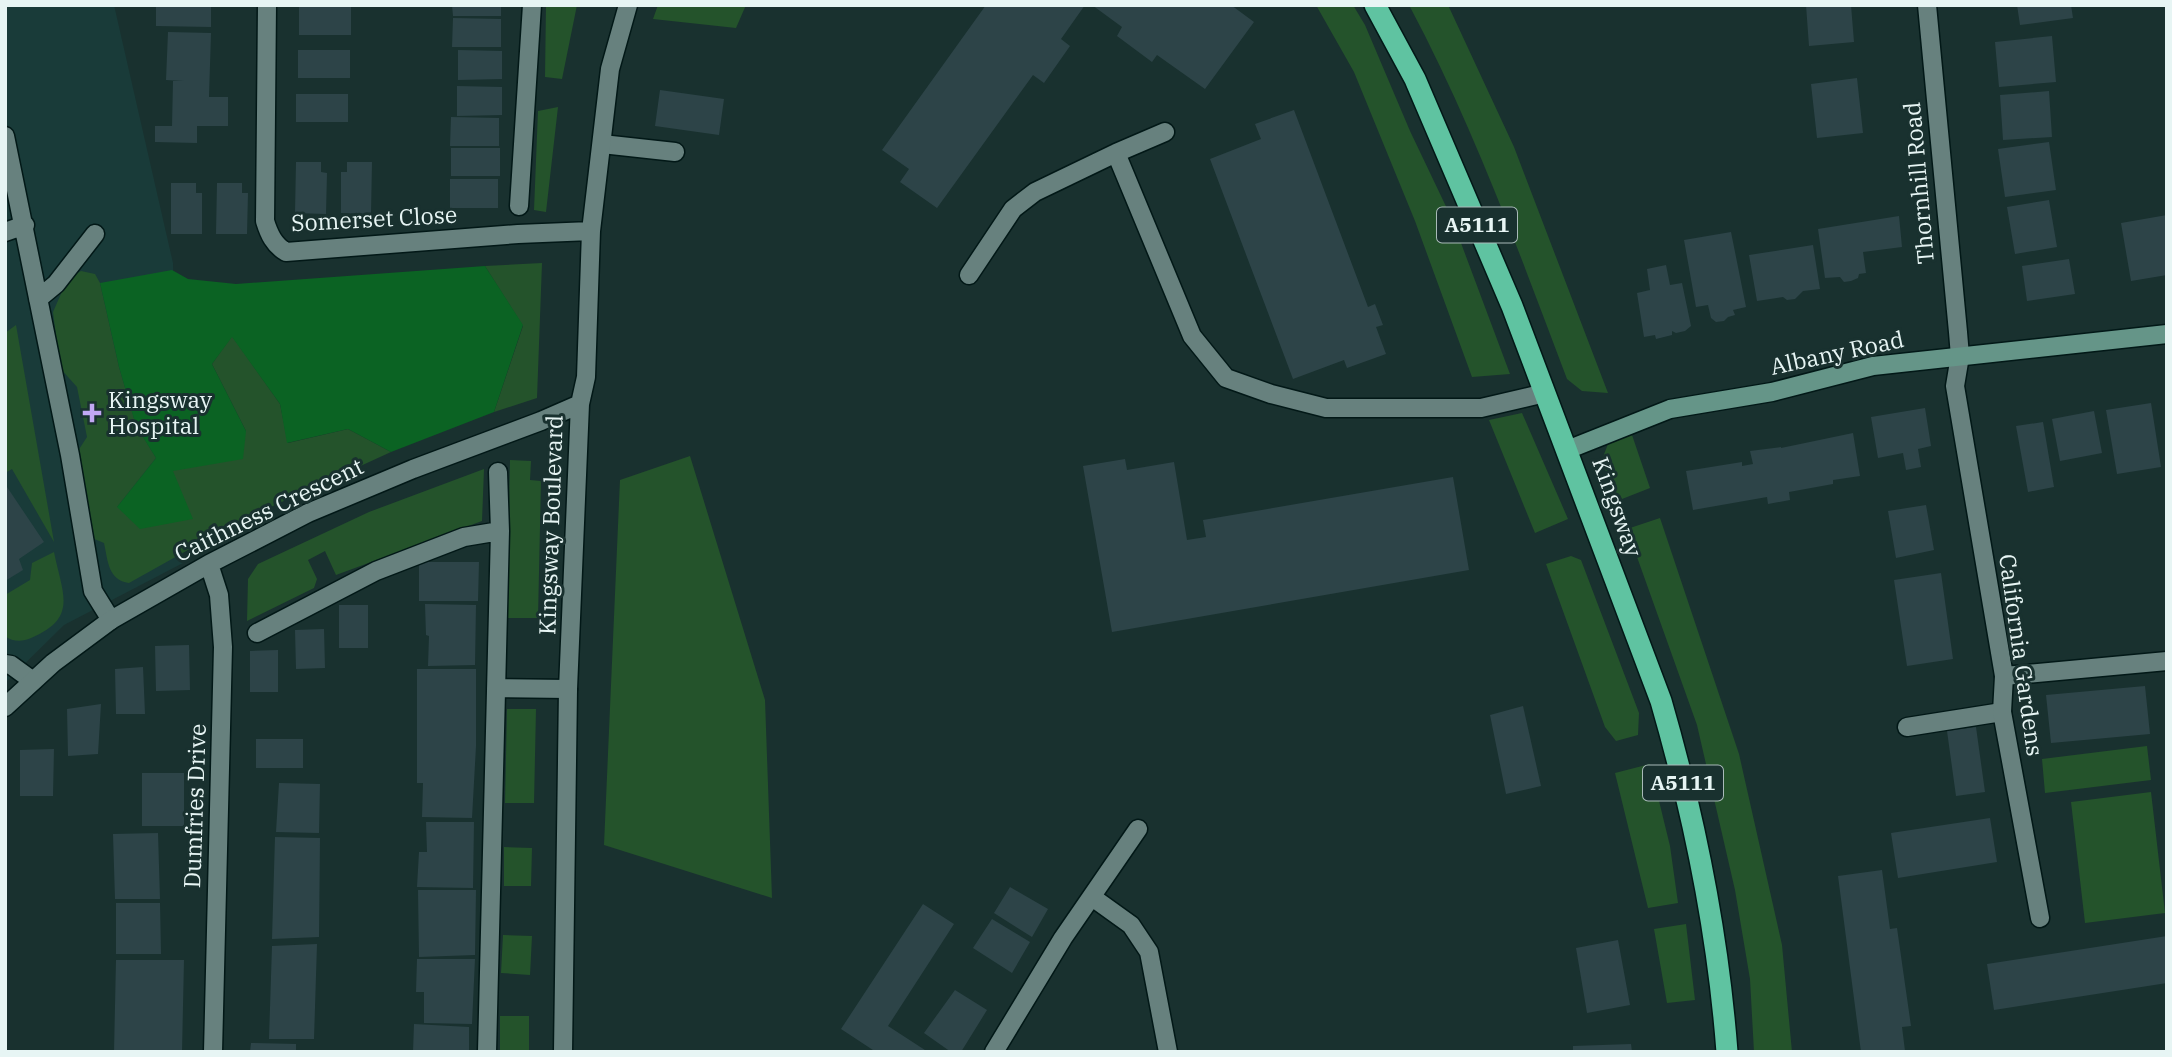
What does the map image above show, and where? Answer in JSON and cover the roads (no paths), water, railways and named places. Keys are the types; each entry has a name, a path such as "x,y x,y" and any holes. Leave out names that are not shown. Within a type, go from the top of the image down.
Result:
{"highway":[{"name":"Kingsway","path":"1375,5 1420,91 1512,306 1661,701 1696,838 1724,1010 1727,1052"}],"street":[{"name":"Somerset Close","path":"267,5 265,221 278,247 286,252 592,231"},
{"path":"519,206 532,5"},
{"name":"Kingsway Boulevard","path":"563,1052 568,689 580,404 586,377 592,231 610,69 628,5"},
{"name":"Thornhill Road","path":"1927,5 1960,356"},
{"path":"969,275 1013,209 1035,192 1165,132"},
{"path":"5,136 70,455 93,591 111,620"},
{"path":"602,144 675,152"},
{"path":"1116,153 1192,336 1226,378 1271,394 1325,408 1481,408 1545,393"},
{"path":"5,232 25,225"},
{"path":"38,299 56,284 95,234"},
{"name":"Albany Road","path":"1567,450 1670,409 1772,393 1872,366 2167,334"},
{"name":"California Gardens","path":"1960,356 1955,386 1958,410 2004,676 2002,712 2040,918"},
{"name":"Caithness Crescent","path":"5,707 53,663 111,620 209,564 320,508 580,404"},
{"path":"487,1052 500,531 498,472"},
{"path":"257,633 376,571 464,537 500,531"},
{"name":"Dumfries Drive","path":"209,564 219,595 223,646 213,1052"},
{"path":"2004,676 2167,661"},
{"path":"5,664 33,681"},
{"path":"496,688 568,689"},
{"path":"1907,727 2002,712"},
{"path":"994,1052 1063,938 1138,829"},
{"path":"1092,897 1131,925 1149,952 1168,1052"}],"place":[{"name":"Kingsway Hospital","path":"92,413"}]}
